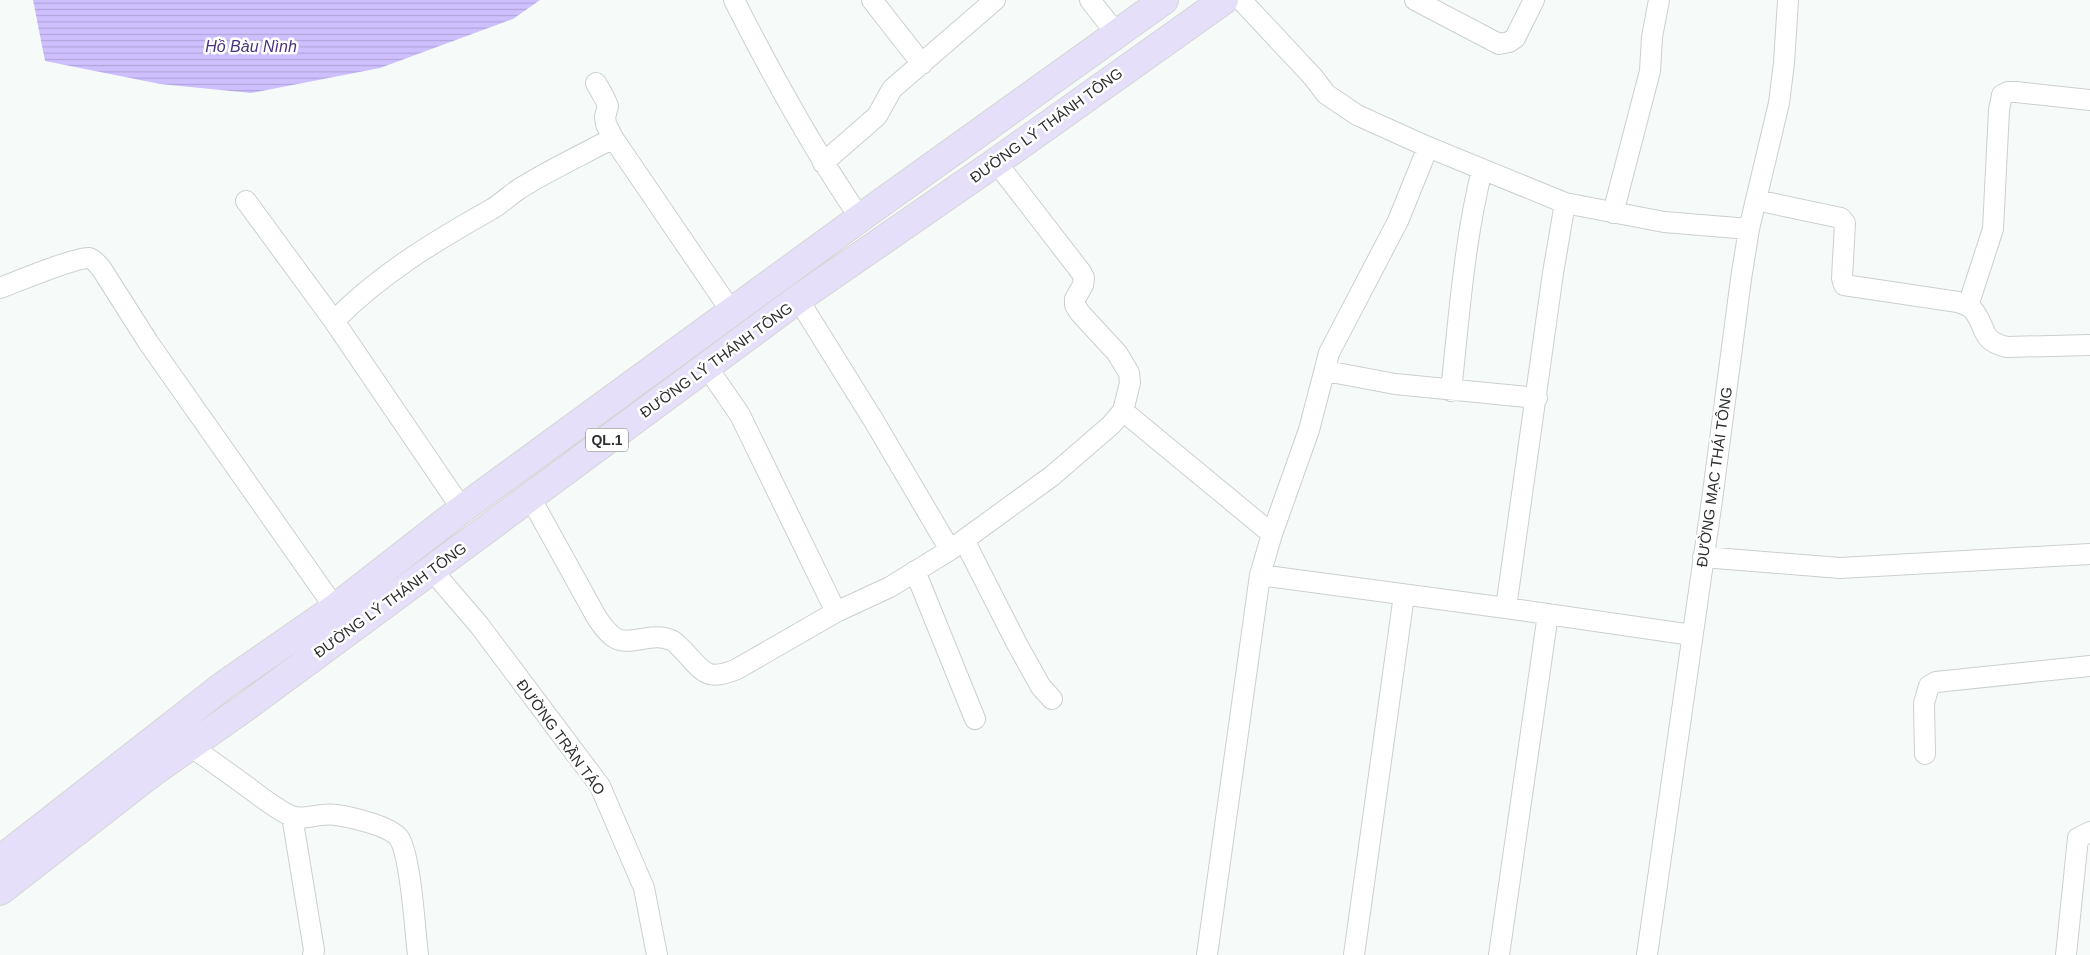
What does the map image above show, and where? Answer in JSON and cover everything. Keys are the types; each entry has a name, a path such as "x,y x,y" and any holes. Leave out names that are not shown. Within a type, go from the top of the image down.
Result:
{"main road":[{"name":"ĐƯỜNG LÝ THÁNH TÔNG","path":"0,860 224,685 335,608 462,509 731,311 1164,0"},
{"name":"ĐƯỜNG LÝ THÁNH TÔNG","path":"0,891 153,772 431,569 484,533 798,299 996,162 1224,0"},
{"path":"462,509 484,533"}],"street":[{"path":"734,0 792,111 860,218"},
{"path":"872,0 922,64"},
{"path":"824,163 876,116 882,109 885,98 892,89 995,0"},
{"path":"1090,0 1108,23"},
{"path":"1241,0 1313,77 1326,94 1357,115 1428,147 1565,203 1664,222 1750,229"},
{"path":"1415,0 1499,44 1509,42 1515,38 1534,0"},
{"path":"1613,213 1650,70 1653,29 1660,0"},
{"name":"ĐƯỜNG MẠC THÁI TÔNG","path":"1647,955 1736,315 1750,229 1779,103 1788,0"},
{"path":"596,83 606,99 608,106 605,117 606,124 613,138 731,311"},
{"path":"1968,306 1993,229 1996,194 1998,110 2002,95 2008,92 2016,92 2090,100"},
{"path":"334,321 363,294 449,232 493,208 519,189 613,138"},
{"path":"1207,955 1237,754 1260,575 1272,534 1309,430 1333,344 1398,221 1428,147"},
{"path":"530,497 597,618 607,632 615,639 624,641 660,636 673,640 704,672 711,675 722,676 737,669 836,612 890,587 957,545 1052,476 1111,425 1123,411 1130,383 1129,373 1118,353 1080,313 1075,305 1075,299 1083,285 1084,278 1081,272 996,162"},
{"path":"1451,391 1467,250 1482,170"},
{"path":"1756,200 1841,218 1845,223 1842,278 1844,285 1958,302 1973,310 1982,328 1995,345 2007,347 2090,345"},
{"path":"246,201 334,321 462,509"},
{"path":"1506,608 1537,398 1553,273 1565,203"},
{"path":"0,288 63,265 86,258 92,259 335,608"},
{"path":"798,299 874,421 957,545 1041,687 1052,699"},
{"path":"707,366 740,415 836,612"},
{"path":"1326,371 1395,384 1537,398"},
{"path":"1123,411 1272,534"},
{"path":"1703,557 1780,565 1840,568 2090,554"},
{"name":"ĐƯỜNG TRẦN TÁO","path":"431,569 479,625 600,786 644,888 657,955"},
{"path":"915,571 975,719"},
{"path":"1260,575 1692,635"},
{"path":"1354,955 1404,595"},
{"path":"1499,955 1548,614"},
{"path":"1925,754 1924,703 1928,686 1936,682 1952,679 2090,666"},
{"path":"190,746 264,799 292,816 304,818 324,813 338,815 388,829 399,838 404,849 408,869 418,955"},
{"path":"292,816 314,950 313,955"},
{"path":"2066,955 2076,844 2078,838 2090,832"}],"water":[{"name":"Hồ Bàu Nình","path":"33,0 540,0 513,19 380,68 251,93 160,84 45,61"}]}
